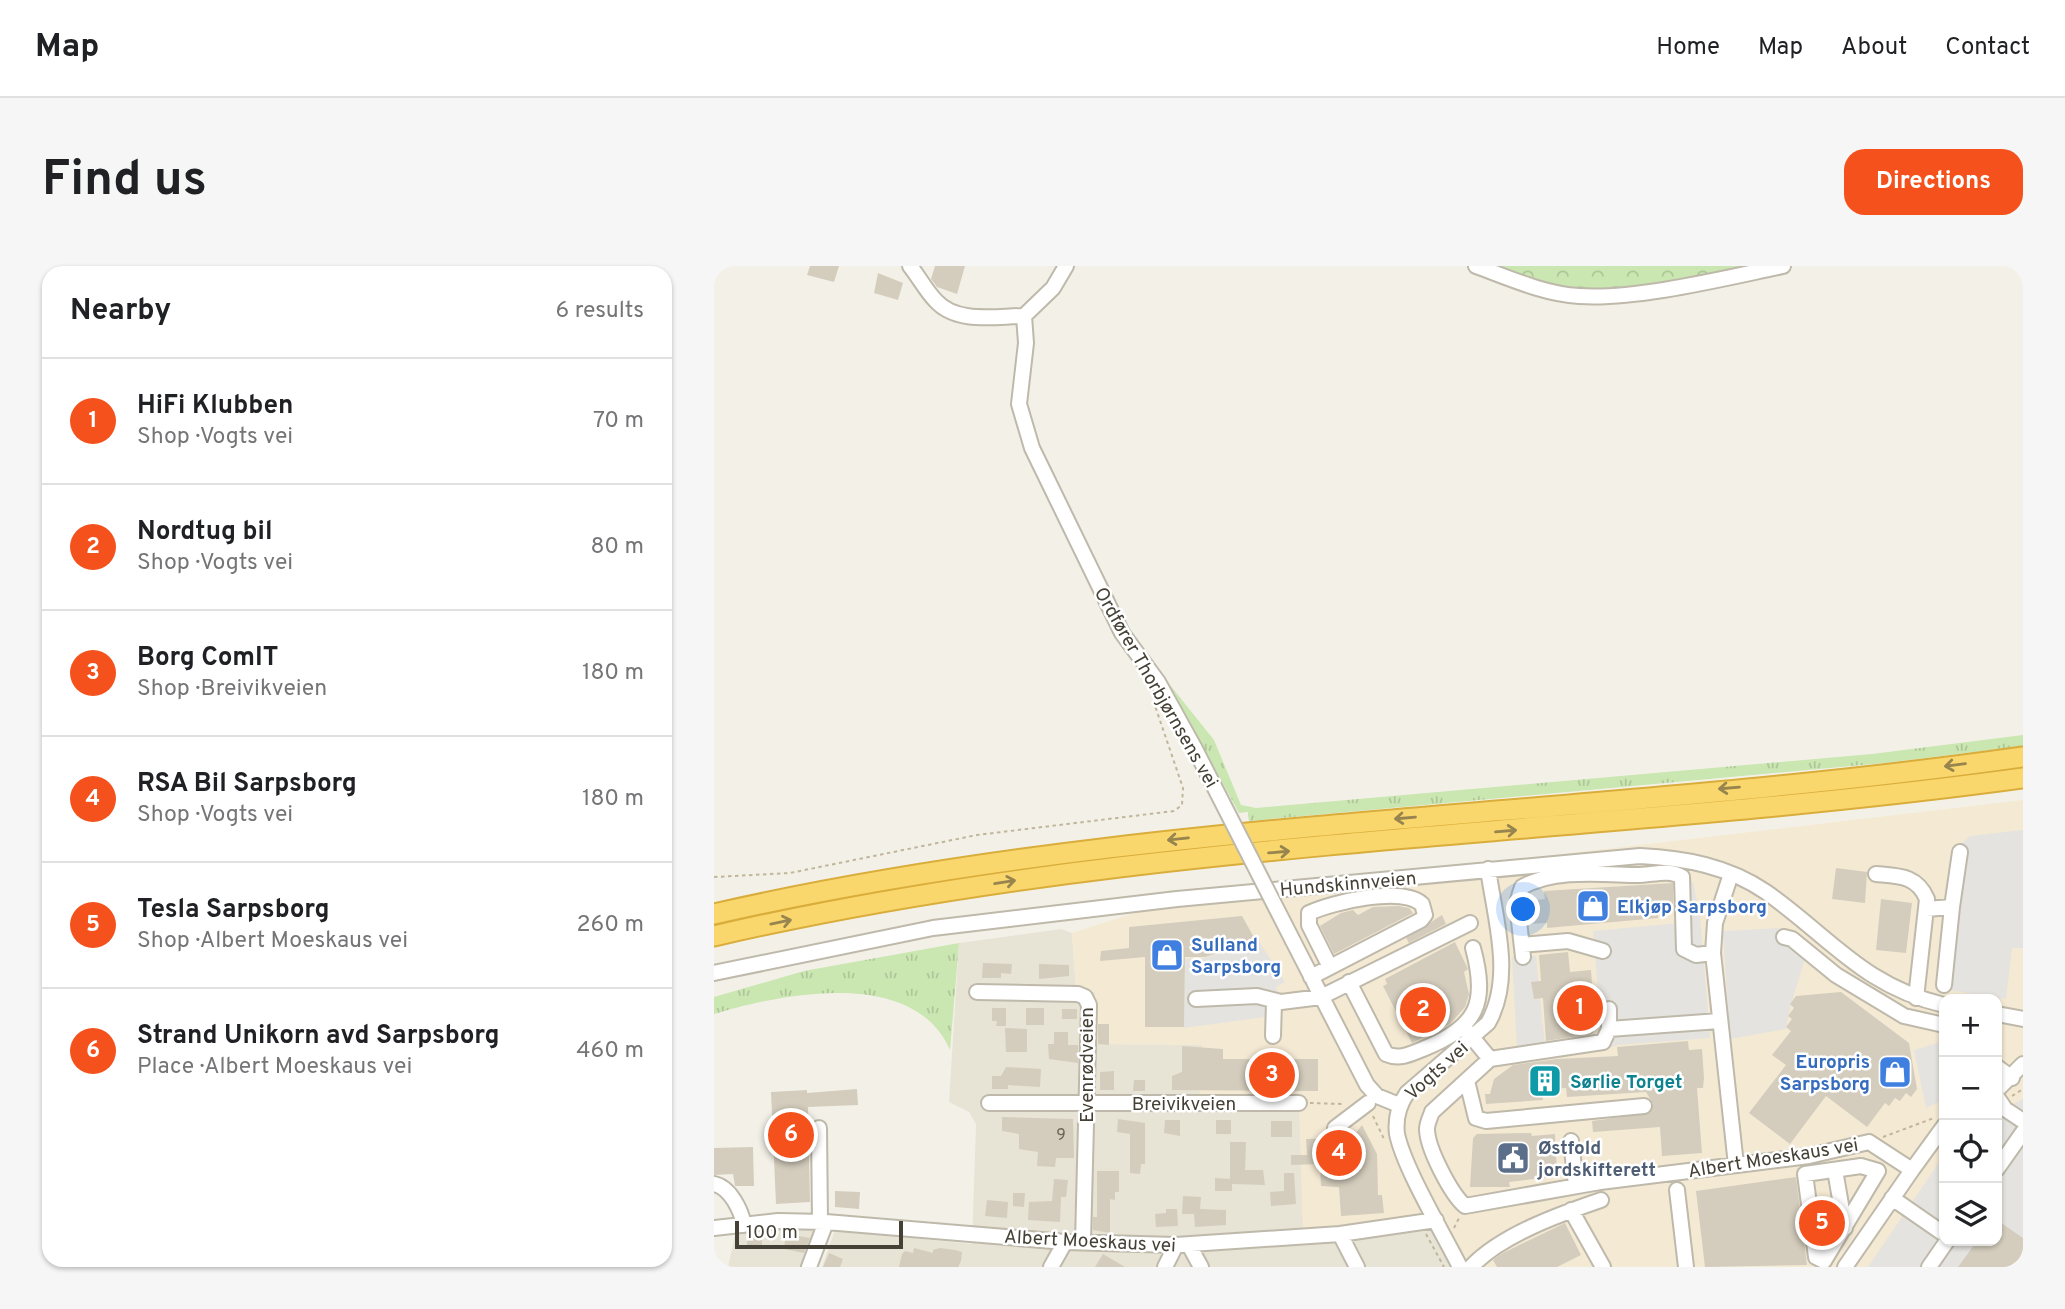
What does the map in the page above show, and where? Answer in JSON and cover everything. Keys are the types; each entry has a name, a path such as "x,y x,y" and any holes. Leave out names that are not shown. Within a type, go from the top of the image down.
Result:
{"highway":[{"path":"714,914 896,877 1071,851 1831,779 2023,757"},
{"path":"714,936 895,900 1073,873 1844,800 2023,778"}],"street":[{"path":"910,266 935,300 947,311 964,316 1024,316 1053,288 1066,266"},
{"path":"1476,266 1537,288 1578,296 1619,296 1783,266"},
{"name":"Ordfører Thorbjørnsens vei","path":"1024,316 1026,343 1019,404 1024,426 1122,633 1153,675 1195,748 1367,1085 1377,1096 1399,1105"},
{"path":"1944,985 1960,852"},
{"name":"Hundskinnveien","path":"714,973 933,928 1177,899 1640,856 1676,858 1731,874 1765,892 1860,970 1916,998 1939,1004"},
{"name":"Vogts vei","path":"1460,1267 1400,1144 1396,1120 1399,1105 1407,1093 1468,1032 1488,1023 1497,1009 1501,991 1501,962 1488,869"},
{"path":"1603,951 1568,941 1522,951 1518,895 1532,882 1611,872 1634,875 1674,873 1684,882 1684,949 1696,955 1713,953"},
{"path":"1731,874 1715,923 1713,953 1718,1021 1736,1165"},
{"path":"1876,874 1910,878 1923,889 1926,909 1916,998"},
{"path":"1311,977 1421,920 1425,915 1422,904 1407,896 1343,901 1309,913 1309,925 1329,967"},
{"path":"1926,909 1952,907"},
{"path":"1196,999 1257,996 1274,1002 1321,996 1470,923"},
{"path":"1784,937 1792,939 1836,975 1903,1016 1939,1024"},
{"path":"1349,982 1387,1054 1394,1058 1468,1032 1480,994 1479,968 1473,948"},
{"name":"Evenrødveien","path":"976,992 1078,994 1086,997 1088,1103 1083,1242"},
{"path":"1273,1036 1274,1002"},
{"path":"1465,1206 1457,1198 1433,1151 1427,1129 1432,1112 1490,1059 1603,1042 1609,1029 1609,1009"},
{"path":"2002,1015 2023,1019"},
{"path":"1609,1029 1718,1021"},
{"path":"1468,1032 1490,1059"},
{"path":"2002,1086 2023,1064"},
{"path":"2002,1071 2012,1078"},
{"path":"1467,1081 1476,1118 1486,1121 1644,1106"},
{"name":"Breivikveien","path":"989,1103 1299,1103"},
{"path":"1335,1128 1368,1103"},
{"path":"2002,1104 2023,1121"},
{"path":"1845,1267 1939,1126"},
{"path":"809,1267 823,1222 819,1128"},
{"path":"2002,1162 2023,1132"},
{"path":"1571,1141 1576,1185"},
{"name":"Albert Moeskaus vei","path":"1465,1206 1576,1185 1809,1156 1869,1142 1912,1170"},
{"path":"1878,1171 1861,1166 1805,1174 1816,1257 1821,1264 1845,1228 1878,1171 1886,1153"},
{"path":"1835,1170 1845,1228"},
{"path":"714,1184 720,1185 731,1196 744,1225"},
{"path":"1677,1190 1686,1267"},
{"path":"1892,1198 1939,1231"},
{"path":"1471,1267 1482,1254 1571,1210 1601,1200"},
{"path":"1571,1210 1603,1267"},
{"name":"Albert Moeskaus vei","path":"714,1228 778,1221 823,1222 1065,1242 1182,1245 1340,1234 1436,1220"},
{"path":"1340,1234 1357,1267"},
{"path":"1051,1267 1065,1242"},
{"path":"1165,1267 1182,1245 1201,1267"},
{"path":"1929,1267 1944,1246"}],"path":[{"path":"714,877 790,873 977,835 1174,811 1182,805 1184,788 1154,706 1153,675"},
{"path":"1299,1103 1368,1103"},
{"path":"1869,1142 1939,1122"},
{"path":"1447,1242 1465,1206"}],"shaded area":[{"path":"2023,800 2023,1267 1460,1267 1435,1220 1303,1237 1299,1103 1199,1103 1202,1045 1096,1044 1095,992 1076,989 1072,933 1177,899"},
{"path":"2023,830 2023,948 2012,948 2006,999 2002,998 2002,994 1974,994 1936,988 1952,852 1970,836"},
{"path":"1684,875 1693,882 1700,915 1710,1038 1618,1045 1603,1050 1593,931 1679,923"},
{"path":"1779,928 1808,949 1786,1029 1730,1039 1723,931"},
{"path":"1061,929 1072,933 1076,989 1095,992 1096,1044 1202,1045 1299,1103 1436,1220 1460,1267 822,1267 835,1230 972,1244 976,1124 969,1112 949,1102 959,943"},
{"path":"1258,940 1285,982 1276,987 1283,1011 1279,1015 1184,1028 1185,959 1204,958"},
{"path":"1536,956 1545,1046 1517,1050 1512,957"},
{"path":"1939,1042 1939,1102 1926,1108 1914,1050"},
{"path":"2023,1099 2023,1240 2002,1225 2002,1110"},
{"path":"1939,1162 1939,1246 1977,1246 1962,1267 1868,1267"},
{"path":"822,1225 806,1267 728,1267 736,1231"}],"green space":[{"path":"1476,266 1783,266 1578,296"},
{"path":"1150,660 1214,740 1241,805 1256,808 1872,754 2023,735 2023,746 1884,763 1249,821 1248,812 1239,813 1178,701"},
{"path":"959,943 950,1050 932,1024 908,1006 878,997 844,993 810,994 775,999 714,1014 714,997 804,971"}],"building":[{"path":"810,266 839,266 834,282 807,275"},
{"path":"935,266 965,266 957,294 937,287 931,279"},
{"path":"878,273 903,283 898,300 874,293"},
{"path":"1836,868 1867,872 1865,903 1832,899"},
{"path":"1673,883 1673,912 1658,913 1658,918 1547,928 1547,923 1529,924 1528,901 1545,899 1544,891"},
{"path":"1881,899 1912,903 1906,953 1876,950"},
{"path":"1373,907 1409,908 1413,913 1334,954 1320,926 1341,913 1353,910 1358,915"},
{"path":"1442,915 1446,924 1409,943 1406,938"},
{"path":"1242,916 1256,941 1205,957 1185,957 1184,1027 1145,1027 1145,957 1100,961 1101,951 1129,948 1129,927"},
{"path":"1455,942 1468,969 1464,972 1469,994 1465,1007 1450,1024 1412,1043 1383,986 1387,984 1385,979"},
{"path":"1568,952 1570,972 1591,970 1595,1029 1592,1034 1546,1041 1543,998 1534,999 1531,982 1541,981 1539,955"},
{"path":"983,963 1012,964 1011,974 1001,973 1001,978 982,978"},
{"path":"1039,964 1069,965 1069,976 1039,979"},
{"path":"1841,992 1909,1043 1917,1089 1911,1097 1906,1093 1900,1101 1895,1098 1889,1106 1885,1103 1867,1127 1826,1096 1790,1144 1749,1113 1786,1065 1772,1055 1791,1031 1786,1027 1792,1019 1788,1016 1794,1008 1790,1004 1796,996"},
{"path":"992,1008 1006,1008 1006,1026 996,1026 997,1021 992,1021"},
{"path":"1026,1008 1044,1008 1044,1025 1026,1025"},
{"path":"1062,1009 1077,1009 1077,1019 1062,1019"},
{"path":"1098,1024 1109,1024 1109,1045 1098,1044"},
{"path":"1005,1028 1027,1029 1027,1052 1006,1052"},
{"path":"1054,1032 1068,1032 1068,1045 1078,1045 1078,1063 1049,1059 1048,1044 1054,1044"},
{"path":"1688,1041 1689,1050 1702,1049 1703,1088 1697,1088 1702,1153 1662,1156 1660,1127 1593,1132 1592,1121 1650,1113 1653,1104 1646,1092 1567,1097 1566,1088 1542,1090 1543,1100 1486,1104 1485,1094 1490,1094 1494,1079 1513,1065 1557,1059 1618,1056 1617,1047"},
{"path":"1182,1046 1223,1049 1223,1059 1318,1059 1318,1091 1172,1090 1172,1076 1182,1072"},
{"path":"1006,1067 1041,1069 1040,1087 1008,1085 1008,1089 992,1089 992,1076 1001,1076"},
{"path":"1114,1071 1114,1090 1100,1090 1100,1072"},
{"path":"1134,1080 1145,1080 1145,1091 1133,1091"},
{"path":"857,1089 858,1105 808,1107 810,1202 776,1204 771,1092 807,1090 807,1093"},
{"path":"1002,1117 1073,1119 1074,1158 1056,1158 1055,1167 1037,1166 1038,1152 1019,1149 1019,1134 1002,1131"},
{"path":"1118,1119 1145,1123 1145,1164 1141,1164 1140,1174 1130,1173 1130,1134 1117,1132"},
{"path":"1165,1120 1180,1120 1180,1136 1164,1133"},
{"path":"1216,1120 1231,1120 1231,1134 1216,1134"},
{"path":"1271,1121 1292,1121 1292,1137 1271,1137"},
{"path":"1362,1125 1377,1154 1378,1195 1382,1195 1384,1213 1341,1216 1339,1187 1321,1186 1320,1164 1291,1165 1291,1155 1307,1155 1306,1139 1352,1138"},
{"path":"1531,1133 1532,1136 1555,1134 1557,1176 1509,1182 1510,1187 1470,1187 1473,1138 1477,1134"},
{"path":"1230,1142 1246,1142 1245,1170 1263,1170 1265,1185 1232,1184 1232,1191 1215,1191 1215,1178 1230,1179"},
{"path":"753,1147 754,1186 735,1186 733,1174 714,1175 714,1148"},
{"path":"1097,1171 1119,1171 1119,1192 1115,1192 1115,1200 1110,1199 1110,1233 1093,1230 1093,1217 1097,1217"},
{"path":"1284,1173 1294,1173 1296,1204 1271,1206 1270,1192 1284,1191"},
{"path":"1796,1177 1807,1265 1705,1267 1696,1191"},
{"path":"1054,1179 1068,1180 1066,1197 1061,1197 1060,1222 1028,1220 1029,1202 1052,1201"},
{"path":"835,1191 860,1192 859,1209 835,1207"},
{"path":"1013,1193 1025,1193 1024,1207 1013,1206"},
{"path":"1183,1196 1201,1197 1200,1209 1226,1210 1226,1225 1195,1227 1194,1214 1182,1214"},
{"path":"987,1200 1008,1202 1007,1218 985,1216"},
{"path":"1166,1209 1177,1209 1178,1226 1156,1227 1155,1214 1166,1213"},
{"path":"1565,1223 1581,1255 1557,1267 1497,1267 1493,1260 1503,1253"},
{"path":"2002,1223 2023,1238 2023,1267 1958,1267 1973,1246 2002,1246"},
{"path":"762,1233 762,1247 747,1246 747,1234"},
{"path":"786,1234 810,1238 804,1253 784,1249"},
{"path":"914,1248 933,1253 933,1250 940,1248 955,1250 962,1252 961,1261 958,1267 899,1267 902,1254 905,1251 913,1253"},
{"path":"829,1253 843,1259 840,1267 823,1267"},
{"path":"1103,1254 1125,1267 1095,1267"}],"place":[{"name":"Elkjøp Sarpsborg","path":"1593,906"},
{"name":"Sulland Sarpsborg","path":"1167,955"},
{"name":"HiFi Klubben","path":"1580,1008"},
{"name":"Nordtug bil","path":"1423,1010"},
{"name":"Europris Sarpsborg","path":"1895,1072"},
{"name":"Borg ComIT","path":"1272,1075"},
{"name":"Sørlie Torget","path":"1545,1081"},
{"name":"Strand Unikorn avd Sarpsborg","path":"791,1135"},
{"name":"RSA Bil Sarpsborg","path":"1339,1153"},
{"name":"Østfold jordskifterett","path":"1513,1158"},
{"name":"Tesla Sarpsborg","path":"1822,1223"}]}
